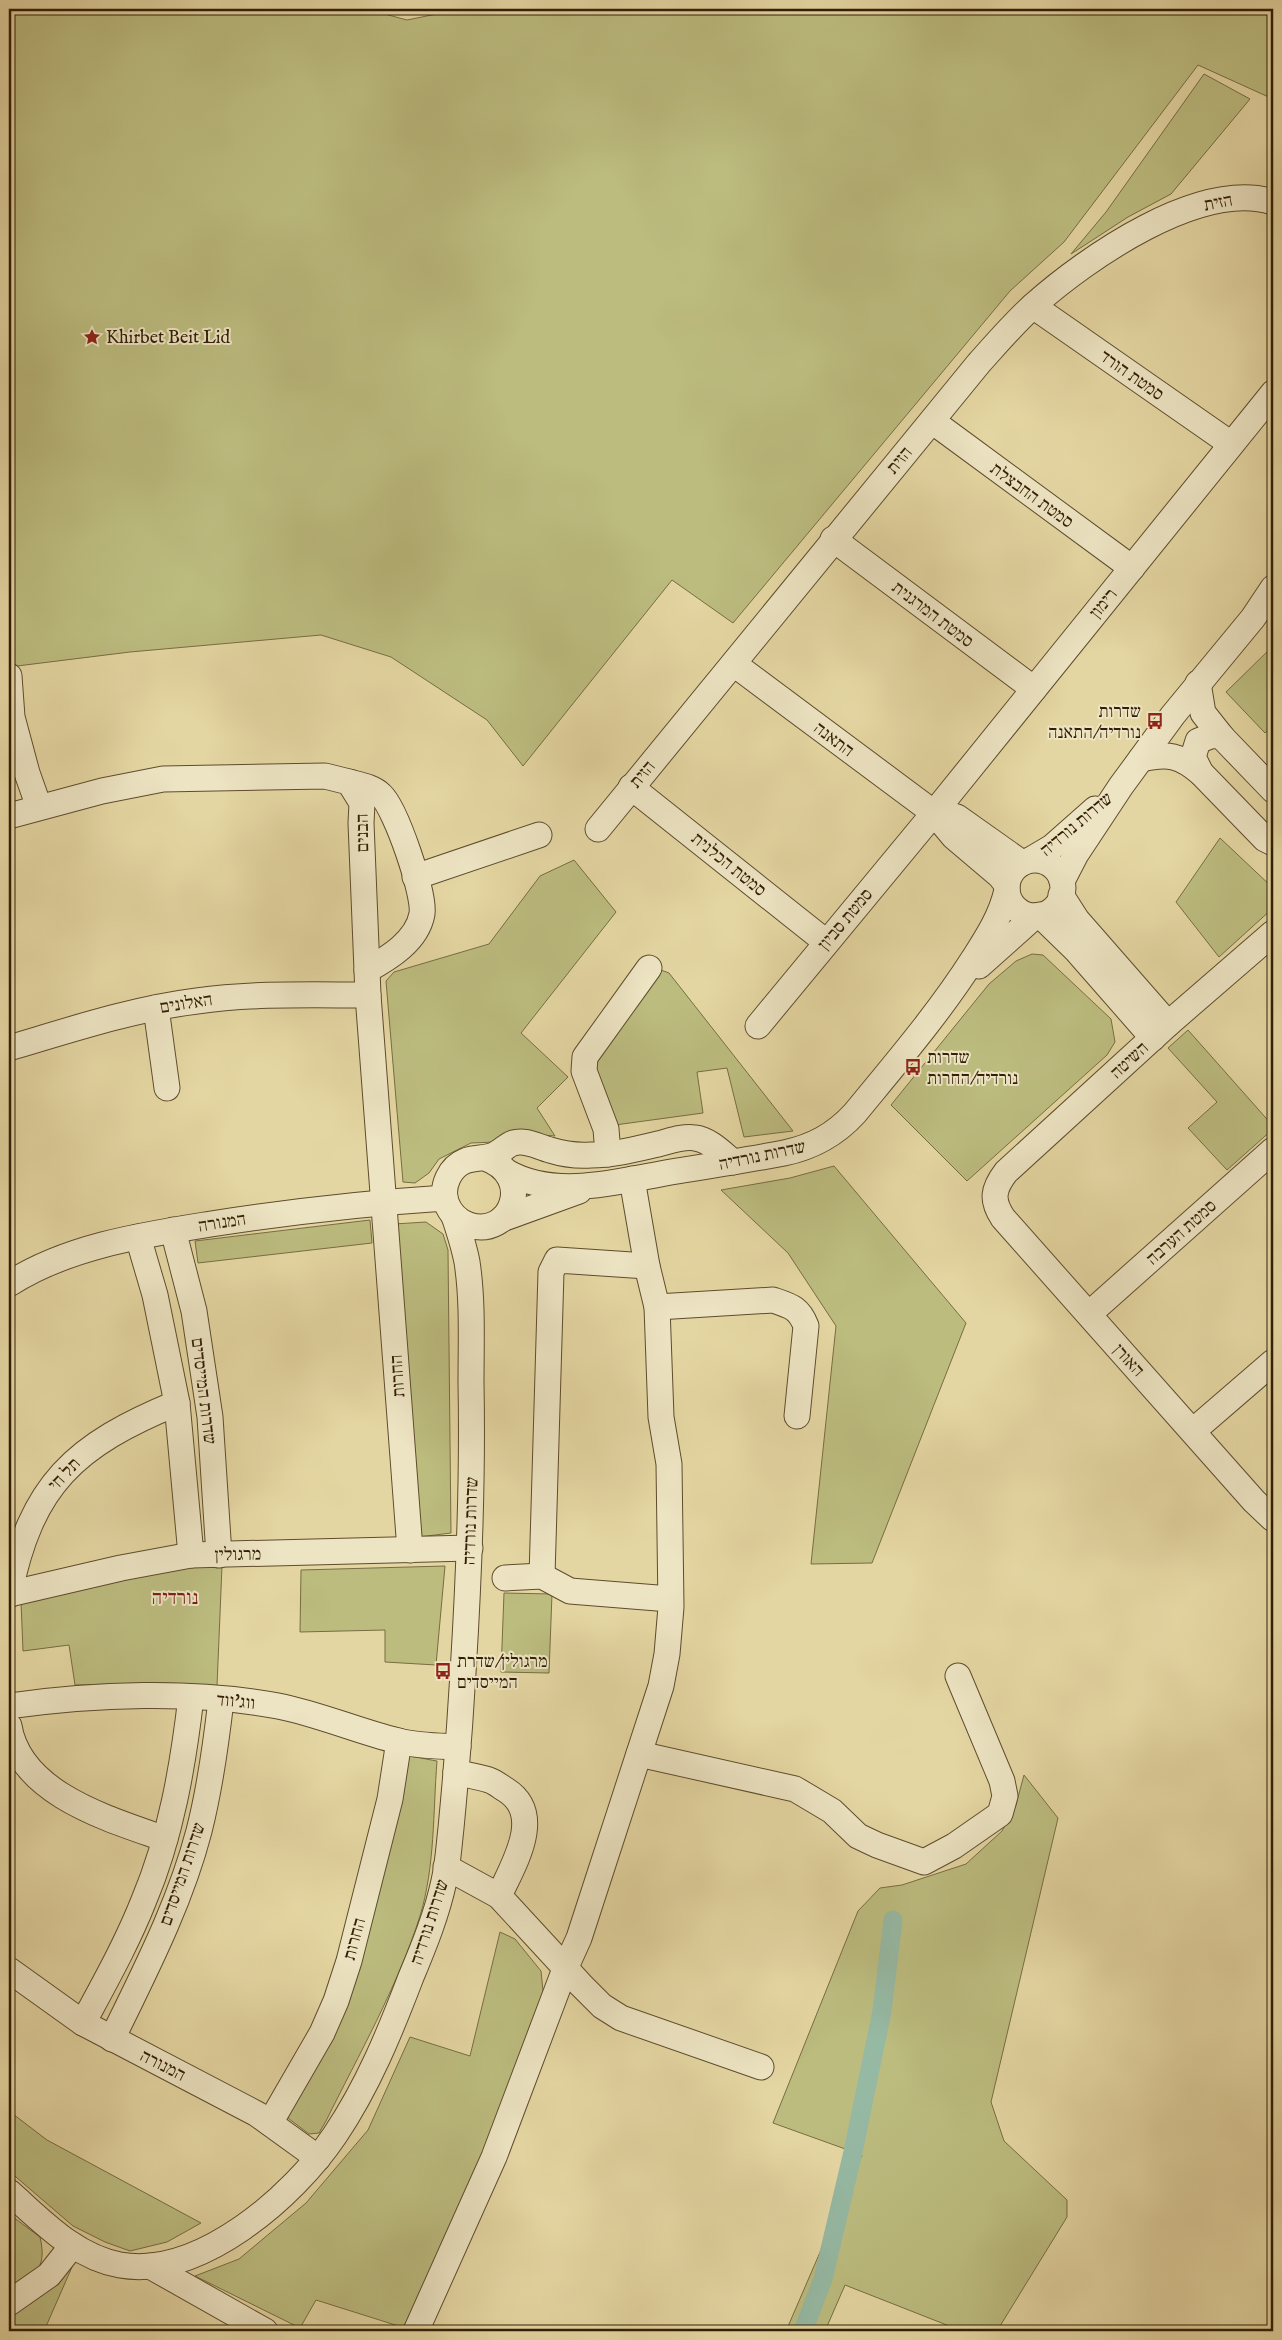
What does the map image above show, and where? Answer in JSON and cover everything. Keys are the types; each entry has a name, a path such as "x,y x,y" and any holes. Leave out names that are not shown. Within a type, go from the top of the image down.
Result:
{"street":[{"name":"הזית","path":"598,829 734,664 833,539 984,357 1033,306 1052,289 1122,240 1171,216 1204,203 1231,198 1254,197 1273,202"},
{"name":"סמטת הורד","path":"1033,306 1231,444"},
{"name":"רימון","path":"934,814 1273,393"},
{"name":"סמטת החבצלת","path":"932,421 1132,568"},
{"name":"סמטת המרגנית","path":"833,539 1034,689"},
{"name":"שדרות נורדיה","path":"1062,888 1076,854 1121,786 1198,683 1219,661 1267,600 1273,588"},
{"name":"שדרות נורדיה","path":"1219,661 1273,620"},
{"name":"התאנה","path":"734,664 934,814 944,826 1000,876 1007,887"},
{"path":"9,676 12,717 27,773 39,807"},
{"path":"1198,683 1203,713 1222,737 1273,790"},
{"path":"1201,773 1193,757 1198,741 1213,735 1222,737"},
{"path":"1141,759 1155,756 1177,757 1186,760 1265,839 1273,843"},
{"path":"9,816 102,791 163,779 325,776 370,788 381,794 397,818 421,895 422,914 405,944 391,956 367,970"},
{"name":"הבנים","path":"349,782 362,803 368,995 383,1202"},
{"name":"שדרות נורדיה","path":"1026,862 1052,847 1121,786"},
{"name":"סמטת הכלנית","path":"631,787 826,942"},
{"name":"התאנה","path":"934,814 948,814 957,817 1026,862"},
{"name":"סמטת סביון","path":"758,1026 934,814"},
{"path":"415,877 539,835"},
{"path":"1062,888 1056,906 1050,911 1037,915 1026,915 1013,905 1007,887 1011,873 1026,862 1045,862 1052,866 1062,888 1076,920 1160,1031"},
{"name":"שדרות נורדיה","path":"507,1172 526,1181 545,1185 595,1185 802,1149 827,1138 843,1127 952,992 996,924 1004,904 1007,887"},
{"name":"שדרות נורדיה","path":"952,992 1037,915"},
{"path":"1037,915 1160,1031"},
{"name":"השיטה","path":"995,1194 999,1181 1006,1172 1160,1031 1273,933"},
{"path":"608,1154 606,1129 584,1071 585,1057 649,968"},
{"name":"האלונים","path":"9,1048 156,1008 230,997 368,995"},
{"path":"156,1008 167,1088"},
{"path":"485,1158 495,1162 507,1172 514,1187 514,1199 510,1210 497,1222 481,1227 471,1226 450,1207 445,1187 448,1177 463,1162 497,1154 512,1143 523,1142 570,1154 608,1154 684,1138 697,1138 711,1144 733,1162"},
{"name":"סמטת הערבה","path":"1089,1314 1273,1150"},
{"path":"416,2331 494,2158 565,1969 579,1938 661,1686 667,1654 670,1599 669,1464 661,1417 657,1307 647,1266 632,1179"},
{"name":"שדרות נורדיה","path":"470,1292 477,1248 497,1222 595,1185"},
{"name":"האורן","path":"995,1194 996,1207 1003,1218 1254,1501 1273,1519"},
{"name":"המנורה","path":"9,1284 60,1259 138,1237 173,1230 258,1217 383,1202 450,1207"},
{"name":"החרות","path":"383,1202 410,1550"},
{"name":"שדרות נורדיה","path":"10,2198 72,2246 98,2259 118,2265 150,2266 183,2259 216,2245 248,2224 275,2201 318,2158 353,2108 392,2027 437,1908 446,1867 458,1746 470,1548 472,1431 470,1292 466,1256 450,1207"},
{"name":"שדרות המייסדים","path":"173,1230 194,1311 210,1417 219,1555"},
{"name":"שדרות המייסדים","path":"138,1237 155,1295 177,1403 191,1555"},
{"path":"542,1576 551,1272 557,1260 647,1266"},
{"path":"657,1307 773,1300 788,1305 801,1313 806,1326 797,1416"},
{"path":"1193,1431 1273,1362"},
{"name":"תל חי","path":"9,1594 18,1554 32,1519 47,1490 70,1465 97,1442 134,1421 177,1403"},
{"name":"מרגולין","path":"9,1594 121,1568 191,1555 470,1548"},
{"path":"505,1578 542,1576 570,1591 670,1599"},
{"path":"638,1754 795,1789 832,1811 858,1836 924,1862 954,1846 1000,1814 1005,1796 1002,1781 958,1676"},
{"name":"ווג'ווד","path":"9,1706 92,1697 191,1697 276,1706 320,1716 399,1742 424,1746 458,1746"},
{"name":"שדרות המייסדים","path":"83,2023 128,1938 145,1899 165,1839 181,1773 191,1697"},
{"name":"שדרות המייסדים","path":"112,2039 165,1925 196,1843 208,1790 221,1700"},
{"path":"9,1726 24,1763 49,1786 91,1812 165,1839"},
{"name":"החרות","path":"270,2123 322,2033 336,2001 349,1961 390,1799 399,1742"},
{"path":"456,1772 491,1781 514,1795 524,1809 526,1827 517,1858 499,1896"},
{"path":"446,1867 499,1896 565,1969 602,2006 621,2018 761,2067"},
{"name":"המנורה","path":"9,1970 83,2023 270,2123 318,2158"},
{"path":"9,2304 48,2275 72,2246"},
{"path":"150,2266 265,2331"}],"green space":[{"path":"9,9 366,9 407,20 461,9 1273,9 1273,99 1198,65 1064,242 1010,291 733,623 672,580 523,766 487,720 391,657 321,635 130,652 9,667"},
{"path":"1204,74 1250,99 1171,194 1128,217 1071,254 1106,212"},
{"path":"1273,646 1273,725 1265,733 1226,692"},
{"path":"1220,838 1273,888 1273,908 1219,957 1176,902"},
{"path":"574,860 616,912 521,1033 568,1077 537,1108 555,1136 520,1133 495,1142 471,1143 439,1159 429,1173 415,1183 403,1182 386,981 394,972 489,944 540,876"},
{"path":"1032,954 1043,955 1111,1019 1115,1042 1107,1055 967,1181 891,1105 989,984 1016,961"},
{"path":"661,970 669,973 793,1131 744,1137 727,1068 697,1072 703,1113 615,1125 596,1070 598,1057"},
{"path":"1188,1030 1273,1126 1273,1129 1227,1170 1188,1128 1217,1102 1168,1048"},
{"path":"834,1166 966,1323 872,1563 811,1564 836,1326 788,1253 721,1190 790,1178"},
{"path":"370,1220 372,1243 198,1263 195,1241"},
{"path":"426,1222 443,1234 448,1250 451,1533 419,1537 394,1224"},
{"path":"189,1566 222,1566 217,1686 164,1683 75,1685 69,1645 23,1651 21,1601"},
{"path":"445,1566 436,1665 385,1662 385,1630 300,1632 301,1570"},
{"path":"504,1593 552,1594 549,1673 501,1672"},
{"path":"404,1755 437,1761 433,1839 425,1897 411,1943 377,2020 319,2133 309,2134 284,2115 332,2032"},
{"path":"1024,1775 1058,1818 991,2102 1004,2141 1067,2200 1067,2217 997,2331 962,2331 845,2285 825,2331 786,2331 862,2155 773,2123 858,1911 880,1888 902,1885 966,1864 1002,1831 1016,1805"},
{"path":"500,1932 515,1939 541,1971 543,1991 527,2045 493,2133 408,2329 316,2300 300,2328 195,2276 239,2259 306,2203 368,2130 410,2037 470,2056"},
{"path":"9,2111 47,2140 201,2223 167,2242 130,2251 105,2242 73,2226 9,2171"},
{"path":"13,2217 40,2237 42,2257 40,2265 31,2277 9,2294 9,2221"},
{"path":"72,2267 44,2331 9,2331 9,2314 18,2310"}],"waterway":[{"path":"803,2331 823,2279 853,2152 882,2011 893,1920"}],"place":[{"name":"Khirbet Beit Lid","path":"92,337"},
{"name":"שדרות נורדיה/התאנה","path":"1155,721"},
{"name":"שדרות נורדיה/החרות","path":"913,1067"},
{"name":"מרגולין/שדרת המייסדים","path":"443,1671"}],"district":[{"name":"נורדיה","path":"175,1597"}]}
